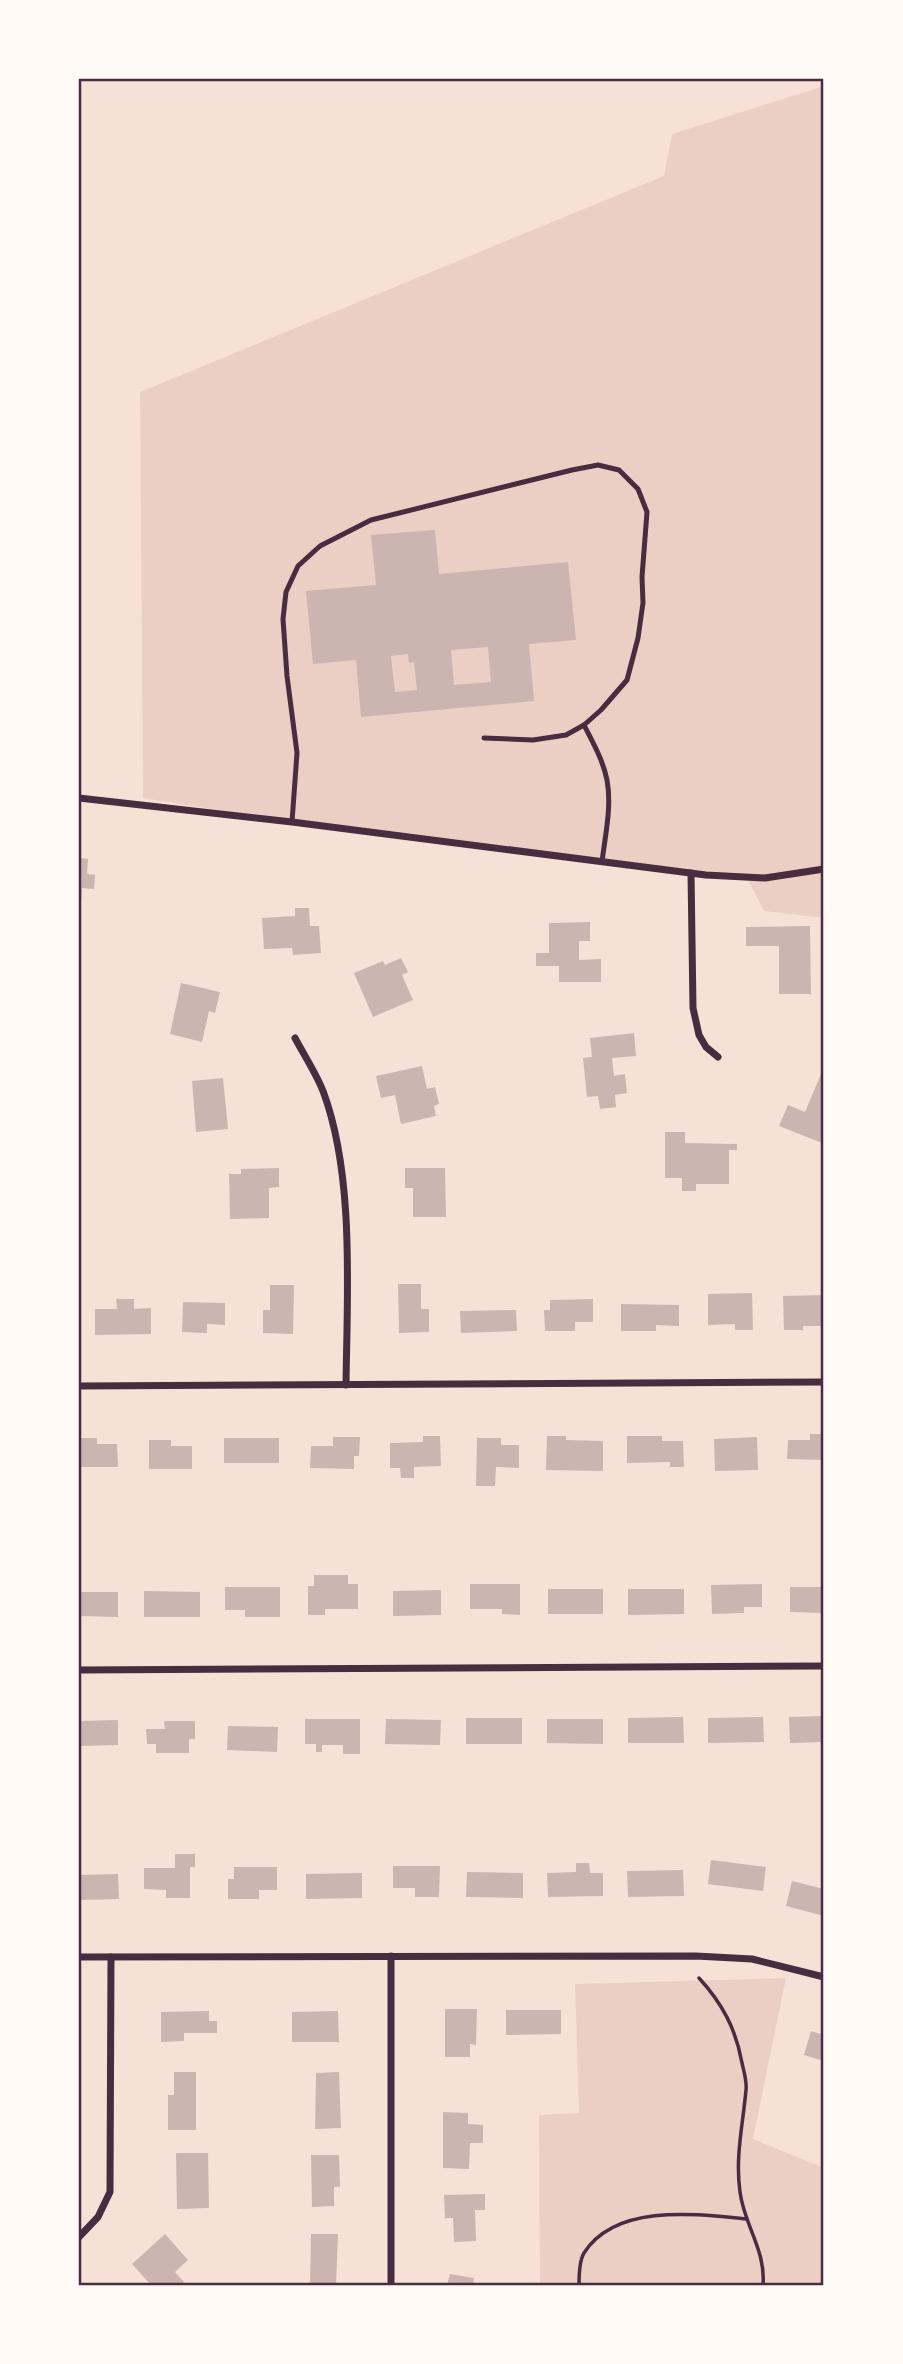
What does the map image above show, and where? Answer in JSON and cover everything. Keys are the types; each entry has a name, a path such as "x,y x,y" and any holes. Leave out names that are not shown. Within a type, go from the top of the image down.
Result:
{"street":[{"path":"79,798 691,873 765,878 824,869"},
{"path":"691,873 693,1008 699,1035 706,1047 718,1057"},
{"path":"295,1038 322,1090 334,1130 343,1188 347,1257 346,1385"},
{"path":"79,1385 824,1382"},
{"path":"79,1670 824,1666"},
{"path":"391,1956 391,2285"},
{"path":"79,1957 696,1956 752,1959 824,1978"},
{"path":"79,2238 98,2217 110,2193 111,1957"}],"lane":[{"path":"292,822 297,752 283,619 286,592 298,566 320,546 370,520 572,470 598,466 619,470 638,489 647,513 642,577 643,603 638,638 627,680 601,710 566,736 533,740 484,738"},
{"path":"584,725 599,755 607,782 609,809 602,862"}],"path":[{"path":"699,1978 716,1996 730,2020 740,2052 747,2086 738,2150 740,2193 763,2263 763,2285"},
{"path":"579,2285 583,2255 601,2234 631,2219 703,2213 747,2219"}],"shaded area":[{"path":"824,86 824,918 764,911 747,878 292,822 143,798 140,392 664,176 672,134"},
{"path":"786,1978 753,2139 824,2168 824,2285 540,2285 539,2115 579,2113 575,1984"}],"building":[{"path":"435,530 439,574 568,562 576,640 529,644 534,701 361,717 356,660 313,664 306,591 376,585 371,535","holes":["488,647 491,682 454,685 451,650","408,654 409,663 414,662 417,690 395,692 391,656"]},
{"path":"79,858 88,859 87,874 95,875 94,889 82,888 81,906 79,906"},
{"path":"295,908 309,908 310,926 319,926 321,953 293,955 292,948 264,949 262,918 295,916"},
{"path":"590,922 590,941 579,941 579,960 601,959 601,982 559,982 559,966 536,966 536,953 549,953 549,923"},
{"path":"810,926 811,994 779,994 779,946 746,946 746,927"},
{"path":"401,958 408,972 402,975 413,1000 373,1017 354,973 383,961 385,965"},
{"path":"181,983 220,992 215,1013 209,1011 202,1042 170,1034"},
{"path":"634,1033 636,1056 612,1058 614,1076 625,1074 627,1093 615,1095 616,1107 600,1109 598,1096 587,1097 583,1058 592,1057 590,1038"},
{"path":"422,1066 427,1089 435,1087 439,1104 434,1106 436,1116 401,1124 395,1095 381,1098 376,1076"},
{"path":"821,1074 824,1076 822,1143 779,1126 788,1105 805,1112"},
{"path":"223,1078 228,1129 196,1132 192,1081"},
{"path":"665,1132 685,1132 685,1143 737,1144 737,1150 729,1150 729,1184 696,1184 696,1191 682,1191 682,1178 665,1178"},
{"path":"279,1168 279,1187 269,1188 269,1218 230,1219 229,1174 241,1174 241,1169"},
{"path":"405,1168 445,1168 446,1217 413,1217 413,1188 405,1188"},
{"path":"398,1284 421,1284 421,1309 429,1309 429,1332 399,1333"},
{"path":"270,1285 294,1285 293,1334 263,1333 263,1310 270,1310"},
{"path":"752,1293 753,1330 735,1330 735,1324 708,1325 708,1294"},
{"path":"824,1295 824,1326 784,1330 783,1296"},
{"path":"116,1299 134,1299 134,1309 151,1308 151,1334 95,1335 95,1309 117,1309"},
{"path":"593,1299 593,1322 575,1322 575,1331 545,1331 544,1310 550,1310 550,1300"},
{"path":"183,1302 225,1303 225,1325 207,1324 207,1333 182,1332"},
{"path":"621,1304 679,1305 679,1326 656,1325 656,1331 621,1331"},
{"path":"516,1310 517,1331 461,1333 460,1311"},
{"path":"810,1434 824,1434 824,1460 787,1459 788,1440 810,1440"},
{"path":"423,1436 440,1436 441,1466 414,1467 414,1478 401,1478 400,1468 390,1468 390,1443 423,1442"},
{"path":"547,1436 566,1436 566,1440 603,1441 603,1471 546,1470"},
{"path":"627,1436 662,1436 662,1441 683,1441 684,1467 670,1467 670,1462 627,1463"},
{"path":"333,1437 360,1437 359,1456 354,1456 354,1469 310,1468 311,1446 333,1446"},
{"path":"757,1437 758,1470 715,1471 714,1439"},
{"path":"79,1438 97,1438 97,1444 117,1444 118,1467 79,1467"},
{"path":"224,1438 279,1438 279,1463 224,1463"},
{"path":"477,1438 501,1438 501,1445 519,1445 519,1468 496,1467 495,1486 476,1486"},
{"path":"149,1440 171,1440 171,1446 192,1446 192,1469 149,1469"},
{"path":"314,1575 348,1575 348,1584 358,1584 358,1609 325,1609 325,1615 308,1615 308,1586 314,1586"},
{"path":"470,1584 520,1584 520,1615 502,1614 502,1609 470,1609"},
{"path":"762,1584 762,1607 744,1607 744,1613 712,1614 711,1585"},
{"path":"225,1587 280,1587 280,1617 245,1617 245,1610 225,1610"},
{"path":"790,1587 824,1587 824,1613 790,1612"},
{"path":"548,1589 603,1589 603,1614 548,1614"},
{"path":"628,1589 684,1589 684,1614 628,1615"},
{"path":"441,1590 441,1615 393,1616 393,1591"},
{"path":"144,1591 200,1592 200,1617 144,1617"},
{"path":"79,1592 118,1592 118,1617 79,1616"},
{"path":"824,1716 824,1742 790,1743 789,1717"},
{"path":"683,1717 684,1743 628,1743 628,1718"},
{"path":"763,1717 764,1742 708,1743 708,1718"},
{"path":"466,1718 522,1718 522,1744 466,1744"},
{"path":"305,1719 360,1719 360,1754 343,1754 343,1745 322,1745 322,1752 316,1752 316,1744 305,1744"},
{"path":"386,1719 441,1720 440,1745 385,1744"},
{"path":"547,1719 603,1719 603,1744 547,1743"},
{"path":"118,1720 118,1745 79,1746 79,1721"},
{"path":"164,1721 195,1721 195,1739 189,1739 189,1753 156,1753 156,1744 147,1744 146,1729 165,1729"},
{"path":"228,1726 278,1727 277,1752 227,1750"},
{"path":"175,1854 195,1854 195,1867 190,1867 190,1898 166,1898 166,1890 144,1889 144,1868 175,1868"},
{"path":"711,1860 766,1867 763,1891 708,1884"},
{"path":"576,1863 589,1863 590,1873 603,1873 603,1896 548,1897 547,1873 576,1872"},
{"path":"393,1866 440,1866 439,1897 415,1897 415,1888 393,1888"},
{"path":"234,1867 277,1867 277,1890 259,1890 259,1899 228,1899 228,1879 234,1879"},
{"path":"683,1870 684,1896 628,1897 627,1871"},
{"path":"467,1872 523,1873 523,1898 466,1897"},
{"path":"362,1873 362,1898 306,1899 306,1874"},
{"path":"118,1874 119,1899 79,1900 79,1875"},
{"path":"792,1881 824,1889 824,1916 786,1906"},
{"path":"445,2009 477,2009 476,2045 470,2044 470,2057 445,2057"},
{"path":"506,2010 561,2010 561,2034 506,2035"},
{"path":"209,2011 209,2021 217,2021 217,2033 184,2033 184,2041 161,2042 161,2012"},
{"path":"338,2011 339,2042 292,2042 292,2012"},
{"path":"811,2031 824,2035 824,2061 804,2055"},
{"path":"174,2072 196,2072 196,2130 168,2130 168,2095 174,2095"},
{"path":"339,2072 341,2128 315,2129 316,2073"},
{"path":"443,2112 468,2113 468,2124 483,2125 483,2143 470,2143 469,2169 443,2168"},
{"path":"176,2153 208,2153 209,2208 177,2209"},
{"path":"311,2155 339,2155 340,2187 334,2187 334,2206 312,2207"},
{"path":"485,2194 485,2210 475,2210 476,2241 454,2242 453,2218 445,2218 444,2195"},
{"path":"165,2234 188,2260 175,2272 184,2282 180,2285 151,2285 132,2264"},
{"path":"311,2234 338,2234 336,2285 310,2285"},
{"path":"450,2274 474,2278 473,2285 447,2285"}]}
